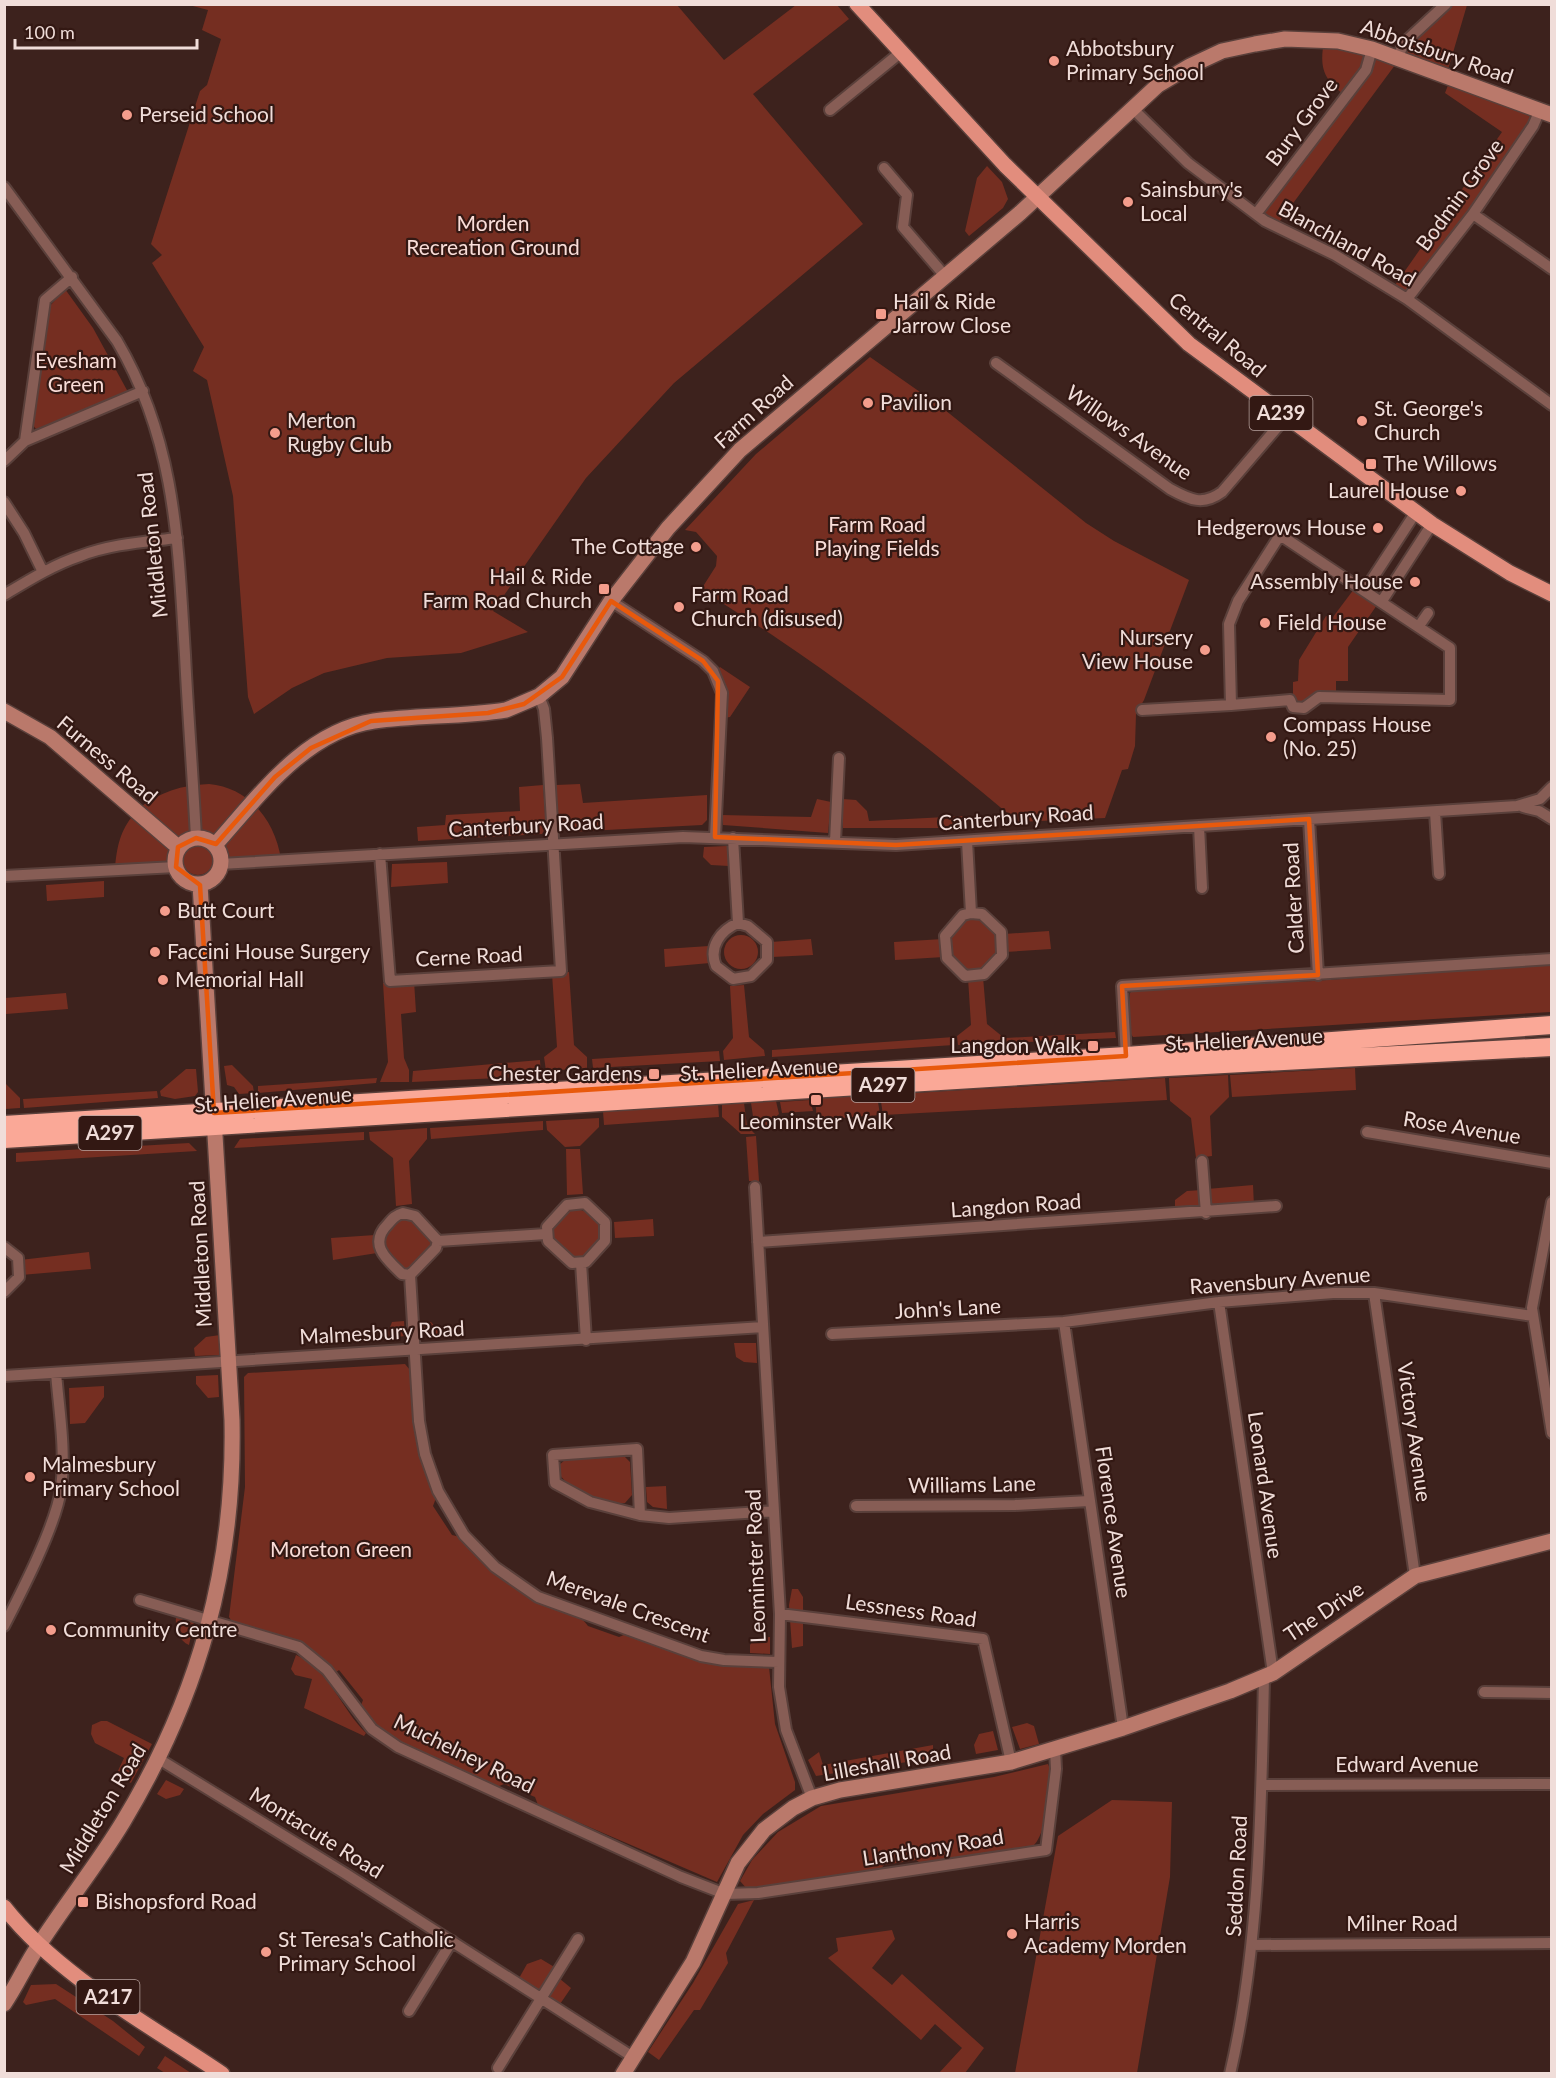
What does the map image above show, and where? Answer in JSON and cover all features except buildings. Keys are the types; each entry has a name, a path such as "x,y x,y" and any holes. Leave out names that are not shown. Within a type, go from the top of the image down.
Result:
{"highway":[{"name":"St. Helier Avenue","path":"4,1139 214,1120 1551,1025"},
{"name":"St. Helier Avenue","path":"4,1125 214,1120 1551,1047"}],"main road":[{"name":"Central Road","path":"857,4 1038,198 1189,344 1432,524 1510,573 1551,594"},
{"name":"A217","path":"4,1907 39,1946 111,1999 222,2073"}],"street":[{"path":"1397,59 1404,43 1446,4"},
{"name":"Abbotsbury Road","path":"1038,198 1158,86 1190,66 1233,49 1285,39 1311,38 1338,41 1372,49 1546,112"},
{"name":"Bury Grove","path":"1256,214 1366,70 1372,49"},
{"path":"830,110 900,52"},
{"name":"Blanchland Road","path":"1132,108 1188,163 1256,214 1335,255 1407,299 1551,405"},
{"name":"Bodmin Grove","path":"1407,299 1473,214 1533,126 1546,112"},
{"path":"884,168 907,195 903,227 945,276"},
{"name":"Middleton Road","path":"4,187 117,341 143,391 166,460 177,538 196,838"},
{"name":"Farm Road","path":"215,845 275,777 311,748 341,732 371,721 506,710 539,696 553,686 570,667 611,601 668,528 740,450 1038,198"},
{"path":"1473,214 1551,269"},
{"path":"25,441 45,300 72,277"},
{"name":"Willows Avenue","path":"996,363 1170,489 1189,500 1200,502 1212,499 1222,492 1286,417"},
{"path":"4,461 25,441 143,391"},
{"path":"4,502 24,532 43,572"},
{"path":"1365,590 1416,512"},
{"path":"1382,601 1432,524"},
{"path":"1142,710 1231,705 1290,700 1293,707 1304,708 1319,697 1450,700 1450,648 1299,545 1280,536 1231,618 1228,635 1231,705"},
{"path":"4,595 43,572 81,555 133,543 177,538"},
{"path":"611,601 703,661 718,681 722,693 715,837"},
{"path":"1422,627 1428,613"},
{"path":"539,696 544,709 547,738 554,844"},
{"name":"Furness Road","path":"4,711 50,737 178,847"},
{"path":"835,842 838,758"},
{"name":"Canterbury Road","path":"220,864 648,838 715,837 896,844 967,840 1517,806 1540,799 1551,787"},
{"path":"1517,806 1539,811 1551,819"},
{"path":"1435,812 1439,874"},
{"name":"Calder Road","path":"1309,819 1317,975"},
{"path":"1199,826 1202,888"},
{"path":"196,838 206,839 215,845 219,853 220,864 214,878 200,884 187,881 176,867 178,847 196,838"},
{"path":"733,838 738,923"},
{"path":"967,840 971,913"},
{"name":"Cerne Road","path":"380,854 390,981 550,972 561,971 554,844"},
{"path":"4,876 176,867"},
{"name":"Middleton Road","path":"4,2004 39,1946 109,1845 159,1759 194,1674 211,1621 226,1547 232,1444 229,1362 200,884"},
{"path":"971,913 982,914 1001,932 1002,955 984,974 965,976 946,958 945,936 963,915 971,913"},
{"path":"738,923 748,926 767,942 767,960 751,976 733,979 716,966 713,951 721,934 738,923"},
{"path":"1126,1056 1122,986 1551,959"},
{"name":"Rose Avenue","path":"1367,1132 1551,1163"},
{"path":"1202,1161 1206,1213"},
{"path":"754,1187 762,1327"},
{"path":"1551,1202 1533,1316 1551,1433"},
{"path":"585,1203 604,1222 605,1240 586,1262 572,1263 548,1241 546,1234 547,1227 567,1204 585,1203"},
{"name":"Langdon Road","path":"758,1242 1206,1213 1276,1206"},
{"path":"409,1214 423,1223 438,1242 436,1248 410,1275 402,1274 382,1255 378,1240 384,1227 396,1215 409,1214"},
{"path":"438,1242 546,1234"},
{"path":"4,1246 18,1258 19,1277 4,1292"},
{"path":"581,1263 586,1340"},
{"name":"Merevale Crescent","path":"410,1275 419,1421 432,1476 446,1507 464,1536 495,1567 526,1591 554,1605 679,1650 724,1660 779,1662"},
{"name":"Ravensbury Avenue","path":"1064,1322 1219,1302 1374,1293 1533,1316"},
{"name":"Victory Avenue","path":"1374,1293 1414,1576"},
{"name":"Leonard Avenue","path":"1219,1302 1268,1675"},
{"name":"John's Lane","path":"832,1334 1064,1322"},
{"name":"Florence Avenue","path":"1064,1322 1123,1728"},
{"name":"Malmesbury Road","path":"4,1376 762,1327"},
{"name":"Leominster Road","path":"762,1327 780,1614 780,1695 786,1730 812,1798"},
{"path":"4,1626 51,1521 61,1488 62,1464 56,1373"},
{"path":"640,1515 637,1449 552,1455 555,1483 590,1502 640,1515 669,1518 774,1511"},
{"name":"Williams Lane","path":"856,1506 1089,1501"},
{"name":"The Drive","path":"1123,1728 1268,1675 1414,1576 1551,1541"},
{"path":"140,1600 211,1621"},
{"name":"Lessness Road","path":"780,1614 983,1639 1011,1762"},
{"name":"Muchelney Road","path":"211,1621 287,1642 308,1653 327,1670 372,1729 398,1747 681,1877 725,1894"},
{"name":"Seddon Road","path":"1230,2073 1241,2029 1252,1945 1268,1675"},
{"path":"1485,1692 1551,1694"},
{"name":"Lilleshall Road","path":"623,2073 686,1975 738,1863 764,1830 783,1814 812,1798 840,1790 1011,1762 1123,1728"},
{"name":"Llanthony Road","path":"725,1894 758,1893 836,1883 1046,1850 1056,1769 1055,1749"},
{"name":"Montacute Road","path":"159,1759 452,1941 633,2057"},
{"name":"Edward Avenue","path":"1262,1785 1551,1784"},
{"path":"498,2068 578,1939"},
{"path":"409,2011 452,1941"},
{"name":"Milner Road","path":"1252,1945 1551,1943"}],"highlighted area":[{"path":"611,601 703,661 718,681 715,837 896,845 1309,819 1318,975 1122,986 1126,1056 214,1113 200,885 176,867 178,847 196,838 216,844 275,777 311,748 371,721 488,713 524,704 562,677"}],"green space":[{"name":"Morden Recreation Ground","path":"189,5 677,5 724,60 796,5 837,5 849,19 753,94 863,224 674,383 586,478 493,611 528,632 461,653 387,658 324,673 292,688 254,714 248,697 233,496 207,380 193,371 204,347 152,263 162,255 151,244 200,91 207,85 221,39 202,30 208,10"},
{"path":"1450,5 1467,5 1447,73 1401,57 1406,45"},
{"path":"1324,41 1398,61 1277,225 1259,214 1347,97 1333,85 1325,73 1322,59"},
{"path":"1450,80 1537,113 1470,214 1406,296 1393,288 1502,132 1445,93"},
{"path":"987,166 1002,182 1008,199 1003,208 969,236 965,231 977,178"},
{"name":"Evesham Green","path":"65,289 93,328 128,392 36,429 32,424 49,307"},
{"name":"Farm Road Playing Fields","path":"870,357 940,406 1086,523 1114,541 1189,580 1144,700 1136,714 1135,746 1128,769 1122,770 1105,818 1018,822 870,704 702,588 716,566 717,556 696,532 685,530 756,454"},
{"path":"1354,589 1377,605 1348,647 1348,681 1336,681 1336,695 1296,704 1293,699 1293,682 1298,681 1299,660 1326,616 1333,617"},
{"path":"720,667 750,687 730,717 723,718 716,671"},
{"path":"209,784 237,792 258,809 273,832 281,859 225,862 220,845 208,834 193,832 176,840 138,809 171,790"},
{"path":"580,784 583,803 707,795 707,820 702,825 568,832 559,817 556,785"},
{"path":"543,785 546,827 542,834 418,841 417,827 445,825 446,815 520,811 519,787"},
{"path":"817,799 831,802 828,833 723,825 722,815 811,817"},
{"path":"843,799 856,800 867,811 869,821 965,816 966,828 843,828"},
{"path":"134,814 172,847 168,858 169,865 115,868 120,839"},
{"path":"198,845 208,850 213,860 208,870 198,875 188,870 183,860 188,850"},
{"path":"727,846 729,866 711,865 703,857 704,847"},
{"path":"447,862 448,883 391,887 392,864"},
{"path":"104,881 104,897 47,901 46,885"},
{"path":"965,917 980,917 998,934 999,954 983,971 966,972 949,957 948,937"},
{"path":"1049,931 1051,949 1005,952 1004,934"},
{"path":"741,935 753,940 758,952 753,964 741,969 729,964 724,952 729,940"},
{"path":"811,939 813,955 772,957 771,942"},
{"path":"943,939 944,957 895,960 894,942"},
{"path":"709,946 710,963 665,967 664,949"},
{"path":"1551,964 1551,1012 1133,1037 1127,1028 1130,993 1134,989 1313,981"},
{"path":"569,972 574,1045 587,1057 587,1068 546,1071 544,1057 557,1047 552,974"},
{"path":"983,977 987,1024 1003,1037 1003,1043 958,1045 957,1036 971,1025 968,978"},
{"path":"414,981 416,1012 401,1014 404,1058 409,1070 409,1082 380,1082 388,1062 383,983"},
{"path":"744,985 749,1037 764,1050 765,1056 724,1060 723,1051 733,1038 730,986"},
{"path":"66,993 68,1009 6,1014 5,998"},
{"path":"1115,1032 1116,1038 1006,1043 1006,1038"},
{"path":"954,1037 954,1045 772,1057 772,1050"},
{"path":"719,1051 720,1061 593,1068 592,1059"},
{"path":"540,1060 541,1076 412,1082 413,1071"},
{"path":"232,1065 253,1086 254,1093 239,1094 234,1087 227,1085 224,1066"},
{"path":"1355,1068 1356,1090 1232,1097 1230,1075"},
{"path":"186,1069 196,1069 198,1092 195,1096 175,1099 161,1096 160,1091"},
{"path":"5,1073 6,1084 20,1098 20,1108 5,1109"},
{"path":"1228,1075 1229,1097 1210,1116 1212,1156 1196,1158 1191,1118 1170,1101 1169,1078"},
{"path":"377,1078 376,1083 258,1093 258,1086"},
{"path":"1165,1078 1167,1100 883,1115 880,1095"},
{"path":"157,1091 158,1098 24,1108 23,1099"},
{"path":"877,1095 880,1115 817,1120 815,1098"},
{"path":"810,1100 813,1111 782,1113 780,1102"},
{"path":"776,1101 779,1114 761,1130 754,1123 751,1103"},
{"path":"718,1103 719,1117 604,1125 603,1111"},
{"path":"744,1103 747,1126 755,1134 741,1134 722,1117 722,1104"},
{"path":"599,1118 599,1127 580,1146 565,1147 547,1130 546,1121"},
{"path":"543,1121 543,1130 431,1139 430,1128"},
{"path":"427,1128 427,1139 409,1161 412,1204 396,1206 393,1158 370,1140 369,1132"},
{"path":"364,1132 364,1140 234,1148 240,1139"},
{"path":"756,1136 759,1181 749,1181 746,1137"},
{"path":"189,1143 197,1151 16,1162 16,1153"},
{"path":"566,1149 580,1149 583,1194 567,1195"},
{"path":"1253,1185 1254,1206 1208,1210 1207,1189"},
{"path":"1202,1190 1204,1211 1175,1212 1175,1200 1187,1191"},
{"path":"575,1208 592,1214 601,1228 598,1242 584,1258 573,1259 551,1239 551,1229 563,1214"},
{"path":"404,1219 412,1220 432,1239 432,1248 411,1269 403,1270 388,1257 383,1245 389,1229"},
{"path":"653,1219 654,1236 615,1238 614,1222"},
{"path":"375,1235 377,1253 333,1260 331,1238"},
{"path":"89,1252 91,1269 21,1275 20,1260"},
{"path":"404,1321 405,1336 386,1338 392,1322"},
{"path":"418,1321 431,1322 442,1334 419,1335"},
{"path":"220,1335 219,1355 195,1356 194,1348 206,1337"},
{"path":"734,1343 756,1343 757,1363 744,1362 736,1357"},
{"name":"Moreton Green","path":"405,1364 410,1370 417,1443 436,1498 433,1506 452,1535 460,1537 498,1575 532,1598 580,1618 588,1626 619,1637 626,1634 769,1667 775,1724 795,1782 795,1790 763,1814 743,1835 717,1882 538,1805 535,1797 504,1784 497,1787 400,1743 379,1730 360,1708 363,1700 339,1670 335,1673 325,1662 302,1646 276,1635 234,1625 229,1617 245,1487 244,1377 248,1373"},
{"path":"218,1375 219,1397 208,1398 196,1384 196,1376"},
{"path":"104,1386 104,1397 85,1423 70,1424 69,1388"},
{"path":"624,1456 630,1462 632,1495 625,1503 589,1495 571,1485 559,1474 559,1465 565,1460"},
{"path":"666,1486 667,1509 653,1507 647,1502 646,1487"},
{"path":"792,1589 798,1589 803,1597 803,1646 792,1648 789,1605"},
{"path":"176,1617 194,1622 189,1645 178,1633"},
{"path":"770,1637 770,1654 750,1653 750,1645 754,1638"},
{"path":"296,1655 318,1670 366,1733 364,1736 304,1708 312,1679 295,1675 291,1669"},
{"path":"107,1721 152,1744 131,1783 116,1775 124,1758 95,1743 91,1734 92,1725"},
{"path":"1027,1723 1034,1726 1039,1744 1020,1749 1012,1727"},
{"path":"993,1731 998,1750 976,1754 974,1745 979,1734"},
{"path":"933,1745 933,1758 816,1776 808,1760 819,1752 823,1765"},
{"path":"1048,1764 1051,1782 1046,1819 1038,1840 1033,1846 922,1864 916,1860 884,1865 879,1871 779,1887 747,1889 740,1881 752,1860 778,1832 821,1806 994,1777"},
{"path":"166,1780 184,1789 180,1795 166,1799 157,1794"},
{"path":"1112,1800 1172,1802 1170,1877 1137,2073 1015,2073 1058,1836"},
{"path":"754,1900 726,1953 728,1963 700,2010 694,2010 659,2060 648,2052 693,1983 738,1904"},
{"path":"892,1930 895,1939 872,1968 892,1985 902,1974 984,2048 965,2073 939,2073 962,2048 935,2024 921,2040 828,1958 838,1951 836,1938"},
{"path":"541,1959 556,1968 554,1974 571,1988 558,2007 518,1980 527,1964"},
{"path":"56,1984 113,2021 145,2047 139,2056 55,1999 26,2005 23,2002 31,1985"},
{"path":"165,2056 191,2073 165,2073 157,2068"}],"place":[{"name":"Abbotsbury Primary School","path":"1054,61"},
{"name":"Perseid School","path":"127,115"},
{"name":"Sainsbury's Local","path":"1128,202"},
{"name":"Hail & Ride Jarrow Close","path":"881,314"},
{"name":"Pavilion","path":"868,403"},
{"name":"St. George's Church","path":"1362,421"},
{"name":"Merton Rugby Club","path":"275,433"},
{"name":"The Willows","path":"1371,464"},
{"name":"Laurel House","path":"1461,491"},
{"name":"Hedgerows House","path":"1378,528"},
{"name":"The Cottage","path":"696,547"},
{"name":"Assembly House","path":"1415,582"},
{"name":"Hail & Ride Farm Road Church","path":"604,589"},
{"name":"Farm Road Church (disused)","path":"679,607"},
{"name":"Field House","path":"1265,623"},
{"name":"Nursery View House","path":"1205,650"},
{"name":"Compass House (No. 25)","path":"1271,737"},
{"name":"Butt Court","path":"165,911"},
{"name":"Faccini House Surgery","path":"155,952"},
{"name":"Memorial Hall","path":"163,980"},
{"name":"Langdon Walk","path":"1093,1046"},
{"name":"Chester Gardens","path":"654,1074"},
{"name":"Leominster Walk","path":"816,1100"},
{"name":"Malmesbury Primary School","path":"30,1477"},
{"name":"Community Centre","path":"51,1630"},
{"name":"Bishopsford Road","path":"83,1902"},
{"name":"Harris Academy Morden","path":"1012,1934"},
{"name":"St Teresa's Catholic Primary School","path":"266,1952"}]}
